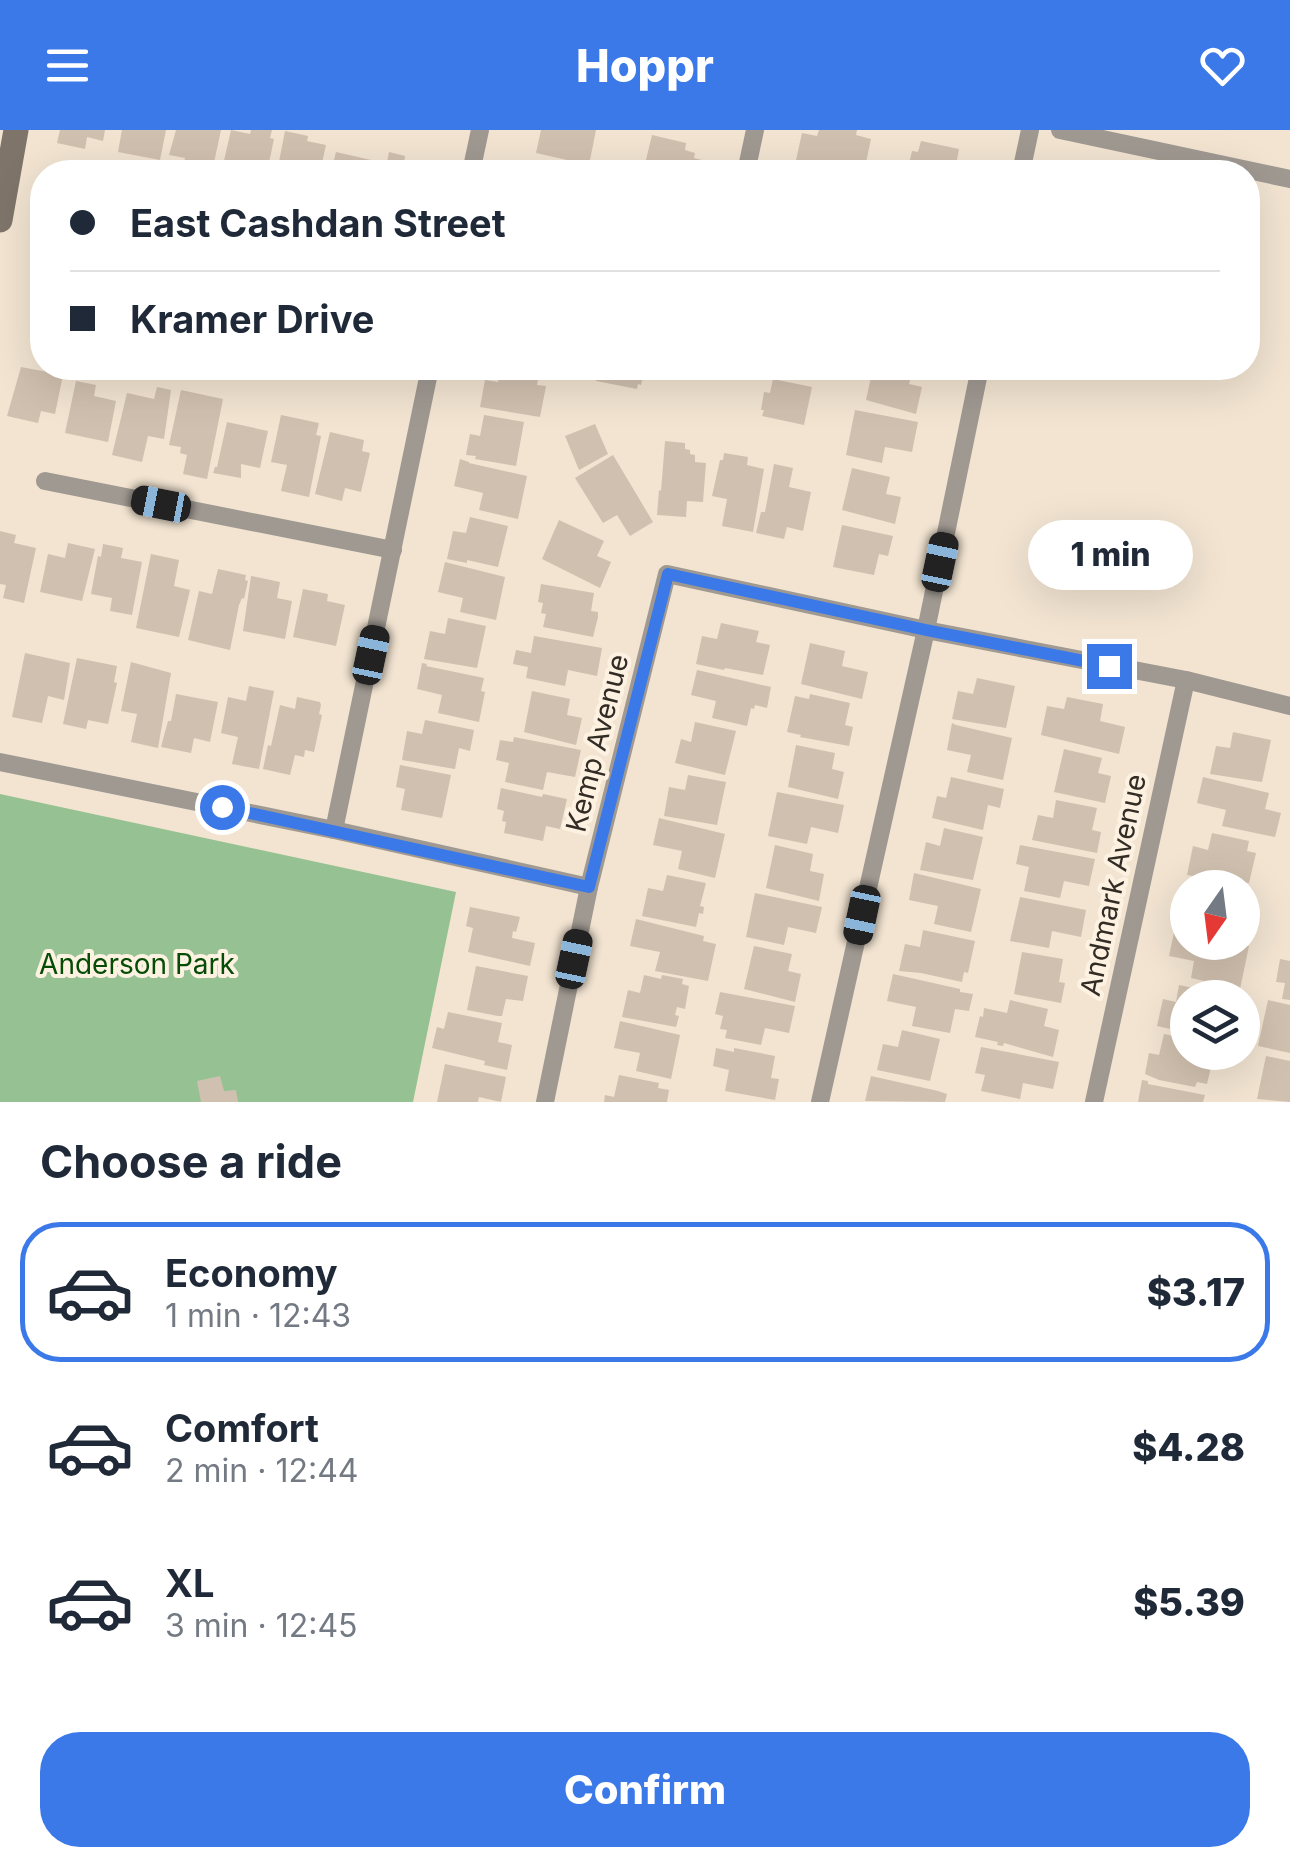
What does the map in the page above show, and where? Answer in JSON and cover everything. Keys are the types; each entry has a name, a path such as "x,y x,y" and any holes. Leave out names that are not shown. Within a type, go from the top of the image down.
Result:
{"main road":[{"path":"0,220 16,130"}],"street":[{"path":"474,160 480,130"},
{"path":"749,160 755,130"},
{"path":"1024,160 1030,130"},
{"path":"1060,130 1201,160"},
{"path":"1260,173 1290,179"},
{"path":"334,830 428,380"},
{"path":"820,1102 978,380"},
{"path":"45,482 393,550"},
{"name":"Kemp Avenue","path":"545,1102 589,887 668,574 926,630"},
{"path":"926,630 1186,680 1290,706"},
{"name":"Andmark Avenue","path":"1094,1102 1186,680"},
{"path":"0,762 589,887"}],"green space":[{"name":"Anderson Park","path":"0,794 456,892 413,1102 0,1102"}],"building":[{"path":"60,130 105,130 103,141 87,137 85,149 57,143"},
{"path":"122,130 166,130 160,160 118,152"},
{"path":"176,130 221,130 215,160 185,160 169,155"},
{"path":"231,130 250,134 251,130 272,130 270,160 224,160"},
{"path":"541,130 596,130 590,160 536,153"},
{"path":"819,130 857,130 856,135 871,139 867,160 796,160 802,133 817,136"},
{"path":"285,131 326,145 323,160 279,160"},
{"path":"652,135 686,143 685,150 702,160 646,160"},
{"path":"921,141 959,149 957,160 910,160 912,151 918,152"},
{"path":"336,152 371,160 334,160"},
{"path":"389,152 405,156 404,160 387,160"},
{"path":"21,367 30,369 30,380 62,380 55,414 41,411 38,423 7,416"},
{"path":"485,380 538,380 537,385 546,386 540,417 480,407"},
{"path":"596,380 642,380 637,389"},
{"path":"773,380 812,387 804,425 762,416 764,392 770,393"},
{"path":"870,380 910,380 909,384 922,387 916,414 866,400"},
{"path":"76,381 96,385 94,396 116,401 108,442 65,433"},
{"path":"157,387 171,390 164,439 148,436 142,462 112,455 127,393 154,399"},
{"path":"181,390 223,399 207,479 183,474 187,455 180,453 181,447 169,445"},
{"path":"855,410 918,422 912,452 885,447 882,463 846,455"},
{"path":"281,415 319,423 316,435 321,436 309,497 281,491 287,465 271,462"},
{"path":"484,415 524,422 516,466 466,455 470,434 480,436"},
{"path":"227,422 268,431 260,468 241,464 241,478 213,473"},
{"path":"595,424 608,454 579,470 565,436"},
{"path":"330,432 364,440 362,451 370,453 361,492 345,488 342,501 315,494"},
{"path":"665,441 685,443 685,449 695,455 695,462 706,463 703,502 687,501 686,517 657,515"},
{"path":"724,453 748,457 747,465 764,469 753,532 722,526 727,499 712,496"},
{"path":"613,455 653,522 630,536 617,515 603,523 575,478"},
{"path":"460,459 527,476 518,519 479,510 483,493 454,486"},
{"path":"774,464 793,468 789,487 811,492 803,531 787,527 784,539 756,533 761,512 765,512"},
{"path":"852,468 890,477 886,494 901,497 895,524 842,510"},
{"path":"470,517 508,526 498,567 447,559 453,531 466,533"},
{"path":"559,520 604,541 597,556 611,562 600,588 542,559"},
{"path":"842,525 893,536 888,556 879,554 874,575 833,567"},
{"path":"0,531 16,535 14,543 36,548 24,603 3,598 6,585 0,584"},
{"path":"68,543 95,549 82,601 40,592 48,554 65,558"},
{"path":"103,544 123,548 121,558 142,562 132,615 110,611 112,598 91,594"},
{"path":"151,554 179,560 174,586 190,590 179,637 136,628"},
{"path":"445,562 505,577 496,620 460,612 463,598 438,592"},
{"path":"218,569 246,575 248,581 230,650 188,640 199,591 212,594"},
{"path":"251,576 280,582 277,598 292,601 285,639 243,631"},
{"path":"541,584 594,593 591,611 598,612 598,617 593,637 543,627 546,614 541,613 543,603 538,602"},
{"path":"303,589 328,594 327,601 345,605 336,646 293,637"},
{"path":"448,618 486,626 477,668 424,659 430,631 445,634"},
{"path":"721,623 759,631 756,642 770,645 763,675 696,664 702,636 717,639"},
{"path":"534,636 602,648 597,676 568,670 565,686 526,678 528,667 513,664 516,650 531,653"},
{"path":"810,643 845,651 842,666 868,672 862,699 801,684"},
{"path":"25,653 70,663 64,700 48,696 42,723 12,717"},
{"path":"77,658 117,666 108,724 88,720 86,729 63,724"},
{"path":"131,662 171,673 158,748 131,742 137,714 121,711"},
{"path":"422,663 484,678 479,722 438,713 442,695 417,689"},
{"path":"697,670 771,687 767,708 751,708 747,726 712,718 716,701 691,695"},
{"path":"977,678 1015,686 1006,728 952,719 958,691 973,694"},
{"path":"249,686 274,691 259,769 232,764 238,737 221,733 228,697 246,701"},
{"path":"532,691 570,699 567,715 582,718 576,745 524,732"},
{"path":"176,694 218,702 210,742 194,738 191,753 161,747"},
{"path":"810,694 850,703 845,725 853,727 849,746 787,732 795,696 809,699"},
{"path":"297,697 321,705 314,752 305,750 304,757 295,755 290,775 263,769 280,705 295,709"},
{"path":"1067,697 1103,704 1100,721 1125,727 1119,754 1041,735 1047,706 1064,709"},
{"path":"425,720 474,730 470,751 459,748 455,769 402,760 407,731 422,734"},
{"path":"695,722 736,731 725,775 675,763 681,739 691,742"},
{"path":"952,723 1012,738 1003,780 967,772 971,755 947,750"},
{"path":"1233,732 1271,740 1262,782 1210,774 1216,746 1230,748"},
{"path":"514,737 581,750 575,777 547,772 543,790 505,782 509,763 496,760 500,740 513,742"},
{"path":"796,745 835,753 832,769 844,772 838,799 788,787"},
{"path":"1064,749 1102,758 1098,773 1111,776 1105,803 1054,792"},
{"path":"400,765 451,775 442,818 401,810 405,789 396,787"},
{"path":"688,775 726,782 717,825 664,816 669,787 685,790"},
{"path":"951,777 1004,789 1000,808 988,805 983,830 932,818 937,796 946,798"},
{"path":"1203,777 1269,793 1265,809 1281,813 1275,837 1222,826 1226,810 1197,803"},
{"path":"501,788 567,799 560,829 546,826 543,841 504,833 504,811 497,809"},
{"path":"777,792 844,805 838,833 811,827 807,844 768,836"},
{"path":"1056,800 1097,808 1092,830 1101,832 1097,853 1032,840 1038,815 1053,818"},
{"path":"659,818 725,834 715,878 678,869 682,851 653,845"},
{"path":"944,828 983,837 973,880 920,870 926,842 940,846"},
{"path":"1212,833 1249,841 1247,851 1256,853 1252,870 1188,870 1193,846 1208,850"},
{"path":"775,845 813,854 810,871 824,874 819,901 766,888"},
{"path":"1020,845 1095,859 1089,886 1064,881 1060,898 1024,891 1029,867 1016,864"},
{"path":"914,873 981,889 971,932 934,924 938,906 909,900"},
{"path":"667,875 706,883 700,906 704,907 703,914 699,913 696,927 642,916 648,888 663,891"},
{"path":"755,893 822,907 816,933 788,927 784,945 746,937"},
{"path":"1020,897 1086,910 1081,937 1052,931 1049,948 1010,941"},
{"path":"470,907 520,917 512,938 535,943 530,966 468,952 473,928 466,926"},
{"path":"636,919 704,936 703,941 716,944 708,981 655,971 660,952 630,946"},
{"path":"923,930 975,941 962,982 899,971 905,944 920,947"},
{"path":"754,946 792,954 788,971 801,974 795,1002 744,989"},
{"path":"1022,952 1063,959 1059,982 1065,983 1061,1003 1014,994"},
{"path":"1280,959 1290,961 1290,1000 1282,999 1285,983 1276,982"},
{"path":"1189,960 1246,960 1242,980 1191,978 1194,961"},
{"path":"476,966 528,976 523,1001 506,999 502,1016 467,1010"},
{"path":"893,974 973,994 969,1011 955,1009 950,1033 912,1026 916,1007 887,1001"},
{"path":"644,975 683,979 682,984 689,986 685,1009 677,1007 676,1027 622,1017 628,990 640,993"},
{"path":"720,992 795,1006 789,1033 765,1028 761,1045 725,1038 727,1030 720,1029 723,1016 715,1014"},
{"path":"1163,999 1170,1001 1170,1029 1157,1026"},
{"path":"1010,1000 1048,1009 1044,1026 1059,1030 1053,1057 975,1037 984,1008 1007,1013"},
{"path":"1268,1000 1290,1005 1290,1053 1260,1046"},
{"path":"448,1012 502,1023 498,1042 512,1045 507,1070 432,1048 437,1027 444,1029"},
{"path":"620,1021 680,1035 671,1079 636,1071 640,1053 614,1048"},
{"path":"902,1030 940,1039 930,1081 877,1070 883,1044 898,1047"},
{"path":"1164,1034 1170,1035 1170,1070 1210,1070 1207,1084 1197,1082 1195,1087 1145,1074 1149,1053 1159,1055"},
{"path":"981,1047 1059,1062 1053,1089 1023,1083 1020,1099 981,1091 985,1075 975,1073"},
{"path":"716,1048 775,1056 771,1078 779,1079 775,1100 725,1091 729,1070 713,1066"},
{"path":"1266,1056 1290,1061 1290,1102 1257,1099"},
{"path":"445,1064 506,1077 501,1102 479,1097 478,1102 437,1102"},
{"path":"619,1075 659,1083 658,1088 669,1090 667,1102 604,1102 605,1095 614,1097"},
{"path":"220,1076 224,1091 236,1090 238,1102 201,1102 197,1081"},
{"path":"871,1076 947,1094 945,1102 865,1101"},
{"path":"1142,1080 1205,1095 1203,1102 1138,1102"}],"route":[{"path":"222,807 589,887 668,574 1109,666"}]}
